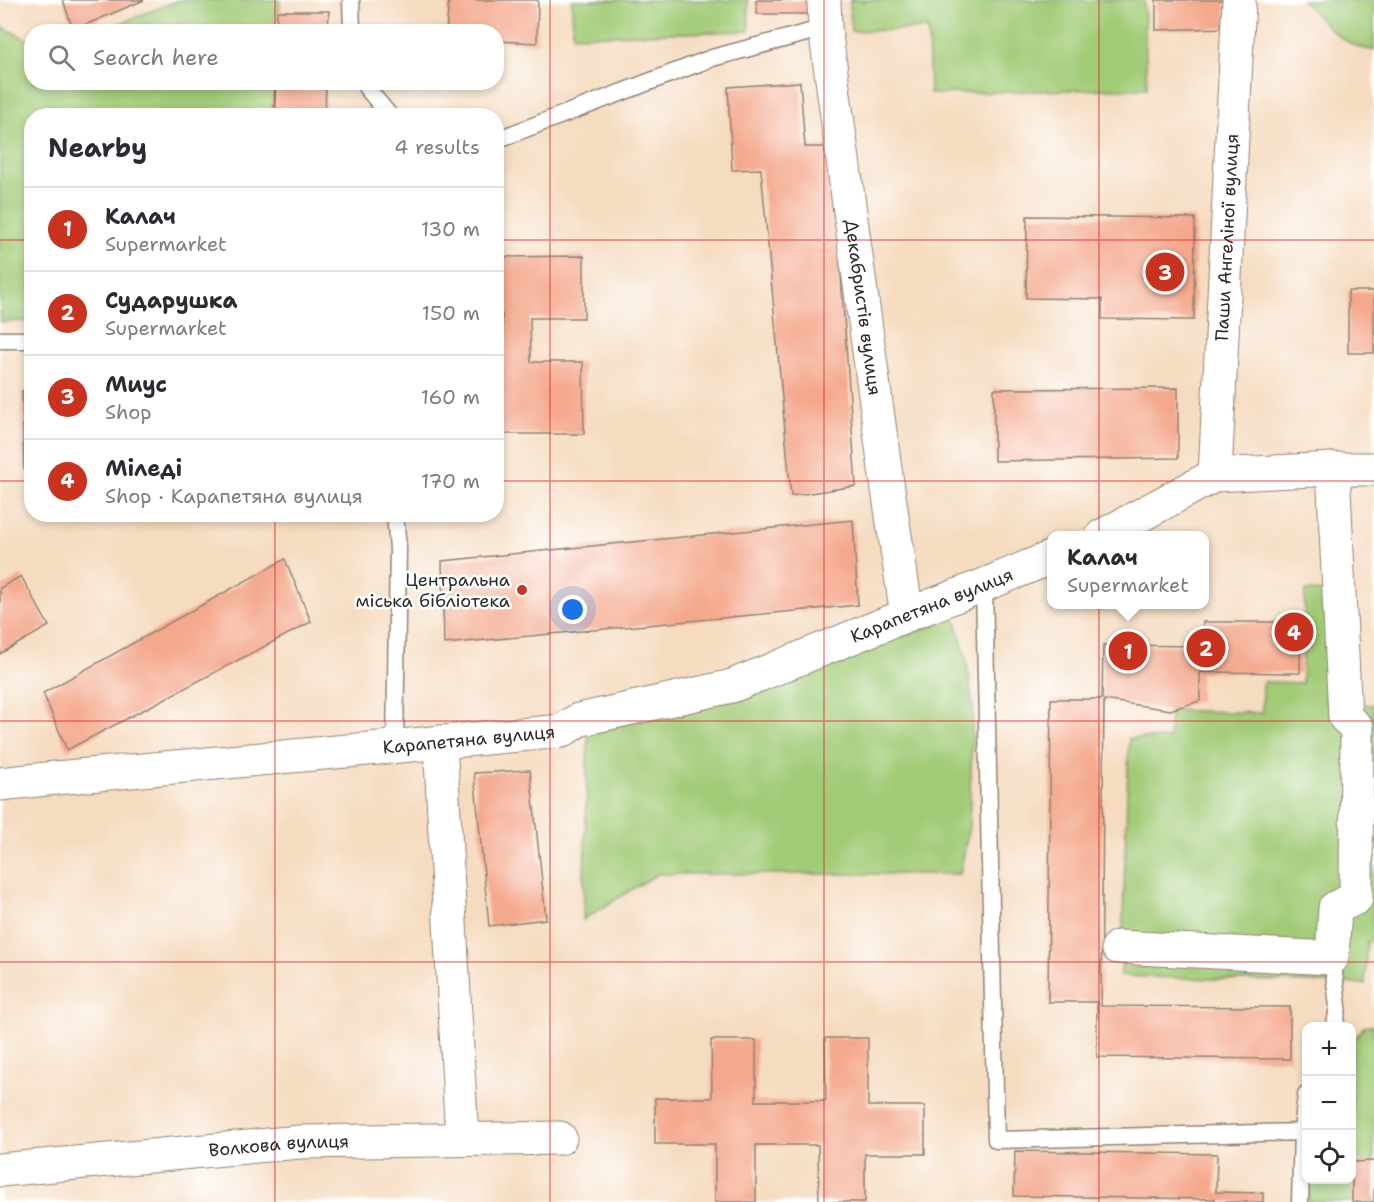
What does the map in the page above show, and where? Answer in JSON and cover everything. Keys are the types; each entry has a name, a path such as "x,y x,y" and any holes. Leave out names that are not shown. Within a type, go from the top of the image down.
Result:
{"street":[{"name":"Паши Ангеліної вулиця","path":"1215,475 1239,0"},
{"name":"Декабристів вулиця","path":"825,14 881,441 907,615"},
{"path":"1118,947 1332,957 1335,908 1356,898 1357,728 1345,717 1333,469"},
{"path":"1111,531 1215,475 1374,469"},
{"name":"Карапетяна вулиця","path":"0,784 562,731 578,720 732,686 1047,559"},
{"path":"440,742 462,1139"},
{"name":"Волкова вулиця","path":"0,1170 300,1142 560,1138"}],"lane":[{"path":"351,0 352,24"},
{"path":"504,137 825,14"},
{"path":"368,90 383,108"},
{"path":"0,340 24,340"},
{"path":"395,746 398,549 396,522"},
{"path":"984,585 996,1140 1302,1132 1300,1202"},
{"path":"1332,957 1338,1006 1336,1022"}],"green space":[{"path":"178,0 280,0 278,24 119,24"},
{"path":"572,0 748,0 749,31 573,36"},
{"path":"850,0 1144,0 1147,88 930,94 928,29 851,31"},
{"path":"1302,0 1374,0 1374,50 1353,45 1343,39"},
{"path":"0,21 2,27 24,38 24,90 274,90 273,108 24,108 24,321 0,322"},
{"path":"1305,591 1329,592 1326,703 1374,705 1374,941 1367,941 1365,984 1121,976 1129,738 1169,739 1170,710 1262,713 1263,682 1302,683"},
{"path":"955,618 966,657 973,708 969,827 960,874 657,874 583,920 588,734 787,677"},
{"path":"1364,1026 1374,1026 1374,1202 1308,1202 1309,1184 1356,1184 1356,1037"}],"building":[{"path":"63,0 144,0 87,24 71,24"},
{"path":"449,0 538,0 537,43 504,41 504,24 447,24"},
{"path":"756,0 813,0 813,14 757,14"},
{"path":"1156,0 1225,0 1226,28 1156,30"},
{"path":"277,11 329,11 328,24 276,24"},
{"path":"800,82 805,147 832,147 856,486 791,496 761,169 732,170 728,87"},
{"path":"275,90 326,90 325,108 274,108"},
{"path":"1027,216 1195,218 1194,320 1102,319 1102,299 1026,298"},
{"path":"584,256 584,318 530,318 531,362 583,362 584,434 504,434 504,257"},
{"path":"1348,291 1374,291 1374,353 1348,353"},
{"path":"1178,388 1178,458 994,461 994,389"},
{"path":"22,391 24,391 24,469"},
{"path":"853,520 858,605 444,644 442,561"},
{"path":"285,559 311,622 67,750 43,693"},
{"path":"21,576 49,626 0,654 0,588"},
{"path":"1203,622 1300,622 1300,673 1200,672 1200,701 1170,710 1104,700 1101,1006 1290,1007 1290,1059 1097,1057 1097,1002 1048,1002 1051,699 1102,699 1103,645 1203,646"},
{"path":"530,770 546,919 489,926 474,773"},
{"path":"825,1038 868,1038 868,1106 925,1106 925,1154 865,1154 865,1202 819,1202 818,1145 756,1145 756,1202 715,1202 715,1144 655,1144 655,1098 712,1098 711,1040 756,1040 756,1101 826,1101"},
{"path":"1015,1151 1217,1154 1216,1192 1263,1193 1263,1202 1215,1202 1215,1199 1014,1196"},
{"path":"1374,1161 1374,1202 1352,1202 1352,1184 1356,1184 1356,1162"}],"place":[{"name":"Миус","path":"1165,272"},
{"name":"Центральна міська бібліотека","path":"522,590"},
{"name":"Міледі","path":"1294,632"},
{"name":"Сударушка","path":"1206,648"},
{"name":"Калач","path":"1128,651"}]}
